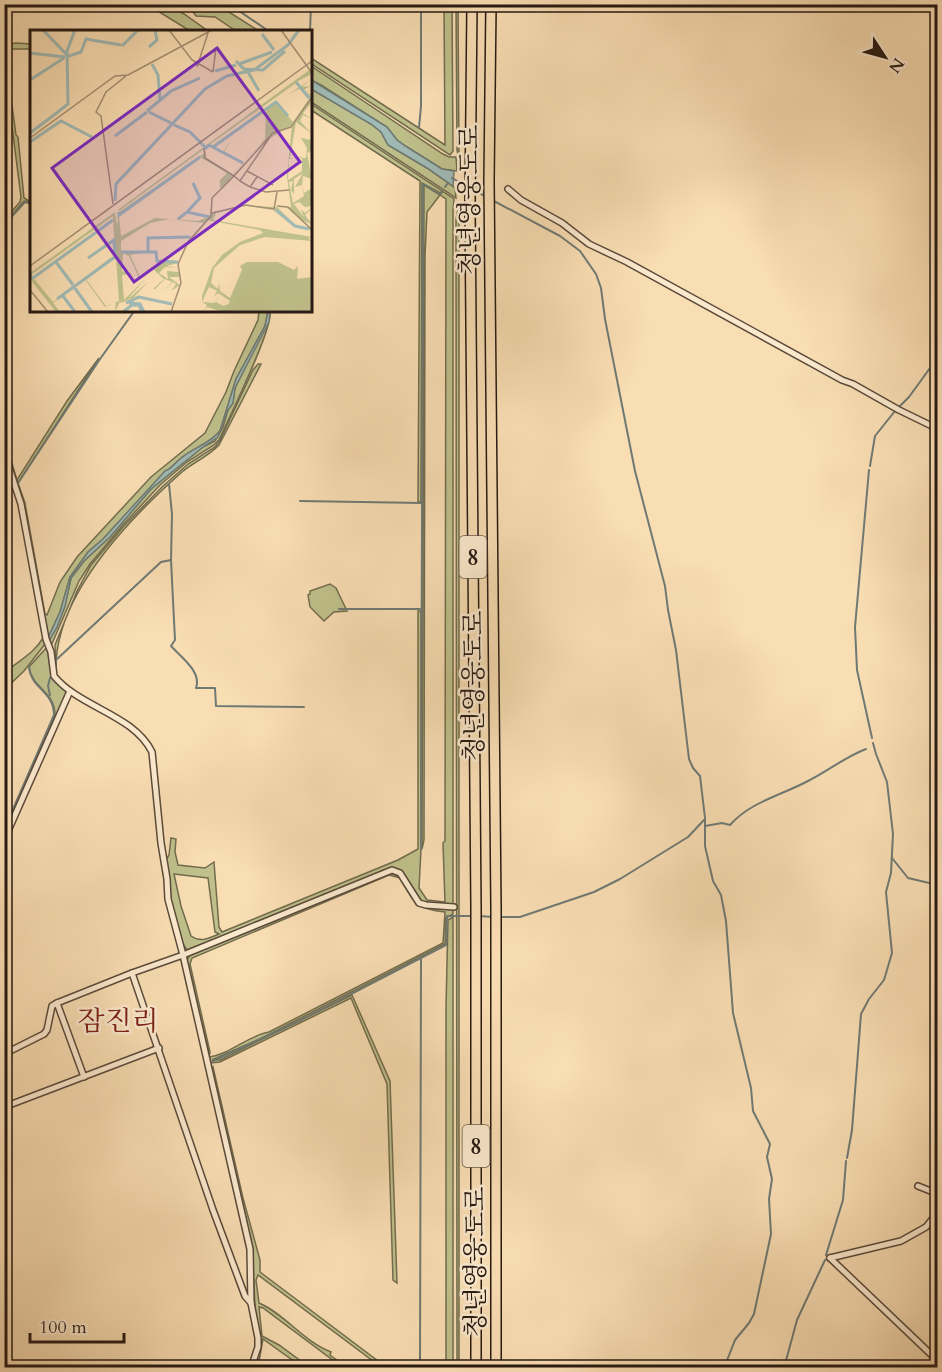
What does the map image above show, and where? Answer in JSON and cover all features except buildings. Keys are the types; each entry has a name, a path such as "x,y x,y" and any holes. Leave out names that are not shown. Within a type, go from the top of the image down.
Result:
{"highway":[{"name":"청년영웅도로","path":"472,4 470,206 477,925 476,1368"},
{"name":"청년영웅도로","path":"491,4 489,181 496,908 496,1368"}],"street":[{"path":"508,189 515,196 562,223 589,244 627,262 842,380 938,429"},
{"path":"4,452 21,504 54,676 70,691 136,732 152,752 168,899 183,955 250,1249 251,1303 258,1338 258,1347 251,1368"},
{"path":"4,840 70,691"},
{"path":"4,1054 44,1034 47,1030 51,1006 57,1003 183,955 392,870 400,873 418,903 454,907"},
{"path":"132,973 213,1210 245,1296 251,1303"},
{"path":"57,1003 84,1077"},
{"path":"4,1107 159,1048"},
{"path":"918,1186 938,1194"},
{"path":"938,1212 926,1227 901,1241 830,1258 938,1361"}],"green space":[{"path":"148,5 168,5 207,30 188,30"},
{"path":"188,5 218,5 257,30 234,30 215,17 196,16"},
{"path":"444,5 452,5 453,151 450,155 312,64 312,59 445,145"},
{"path":"456,5 458,5 459,159 457,150"},
{"path":"30,44 30,49 11,49 5,54 18,137 24,198 30,202 24,201 5,223 5,219 20,202 21,197 4,64 5,45"},
{"path":"312,67 443,154 456,157 457,171 442,169 397,140 387,127 313,81"},
{"path":"312,90 371,124 381,132 388,145 455,188 456,198 312,103"},
{"path":"312,105 442,191 440,193 422,183 421,502 418,502 420,181 312,111"},
{"path":"424,185 440,195 427,212 425,256 424,840 422,849"},
{"path":"443,191 454,199 453,906 422,902 402,871 393,868 187,950 173,919 169,895 166,860 169,855 171,838 176,839 175,852 178,865 205,868 214,862 219,927 222,932 398,860 418,849 418,611 421,611 419,888 427,900 445,902 443,843 445,841 446,199 440,195","holes":["174,874 208,878 215,932 219,934 198,939 191,936"]},
{"path":"459,203 459,1367 457,1368 456,220"},
{"path":"259,312 268,312 265,326 236,379 220,431 165,472 88,552 70,577 60,612 48,638 4,437 17,480 67,401 99,358 18,483 25,503 47,615 60,582 77,557 151,477 205,433 258,320"},
{"path":"270,317 241,394 219,440 187,462 160,485 90,564 79,581 51,646 49,641 65,606 71,578 84,561 110,537 151,489 203,447 215,441 233,403 235,388"},
{"path":"261,364 219,445 182,472 118,536 98,561 68,614 91,565 123,527 188,464 215,447 253,370"},
{"path":"330,584 336,588 347,611 334,612 324,621 310,607 308,595 310,591"},
{"path":"67,617 58,644 56,672 55,645"},
{"path":"43,638 45,644 24,671 5,689 4,674 30,653"},
{"path":"47,647 52,677 67,692 5,836 55,715 51,700 34,680 29,667"},
{"path":"390,873 399,876 418,903 453,908 453,914 446,918 445,944 262,1038 212,1060 220,1060 352,995 390,1081 397,1283 393,1280 387,1084 351,998 220,1062 211,1063 210,1057 269,1032 443,943 445,912 427,909 416,903 400,878 389,875 192,958 190,964 209,1056 187,961 190,954"},
{"path":"453,917 453,1367 446,1368 446,1007 448,920"},
{"path":"213,1067 243,1198 260,1260 260,1272 386,1367 381,1367 258,1275 256,1280 259,1303 277,1314 312,1342 331,1352 330,1355 346,1367 342,1367 259,1307 262,1336 279,1345 309,1367 302,1367 263,1339 259,1361 268,1367 253,1367 258,1353 251,1240 211,1071"}],"water":[{"path":"312,82 387,127 397,140 407,147 442,169 454,171 453,186 388,145 381,132 371,124 312,90"},
{"path":"268,312 270,312 269,322 235,388 233,403 218,437 151,489 110,537 84,561 71,578 65,606 49,641 48,638 60,612 70,577 88,552 103,539 165,471 220,431 236,379 265,326"}],"waterway":[{"path":"229,4 267,30"},
{"path":"310,30 311,4"},
{"path":"419,128 421,4"},
{"path":"452,178 468,187"},
{"path":"445,187 448,183"},
{"path":"421,849 423,184 440,194 442,191"},
{"path":"473,190 487,197"},
{"path":"492,200 560,236 580,251 596,274 601,288 635,471 665,586 676,650 689,759 700,776 705,818 705,846 713,881 721,895 726,921 733,1013 751,1088 753,1111 770,1144 767,1157 772,1179 769,1199 771,1234 754,1314 735,1340 724,1368"},
{"path":"4,225 25,202 30,203"},
{"path":"18,483 134,312"},
{"path":"899,407 938,357"},
{"path":"870,466 875,436 895,411"},
{"path":"869,470 855,627 857,670 872,738"},
{"path":"56,672 56,660 161,562 171,560 172,514 169,484"},
{"path":"300,501 422,503"},
{"path":"171,560 175,640 171,646 196,676 196,688 215,688 216,706 304,707"},
{"path":"339,609 420,609"},
{"path":"4,830 54,715 50,700 34,680 29,667"},
{"path":"50,678 48,686 50,695"},
{"path":"847,1158 852,1130 861,1014 884,980 892,953 886,892 891,873 893,834 887,782 873,743"},
{"path":"705,826 722,823 730,825 747,810 808,781 866,749"},
{"path":"499,917 520,917 594,892 620,879 688,837 704,820"},
{"path":"892,858 908,878 938,885"},
{"path":"213,1061 297,1022 446,945 447,916 473,916"},
{"path":"478,916 494,917"},
{"path":"420,1368 421,959"},
{"path":"826,1255 843,1200 846,1161"},
{"path":"784,1368 797,1320 825,1260"}],"district":[{"name":"잠진리","path":"118,1020"}]}
